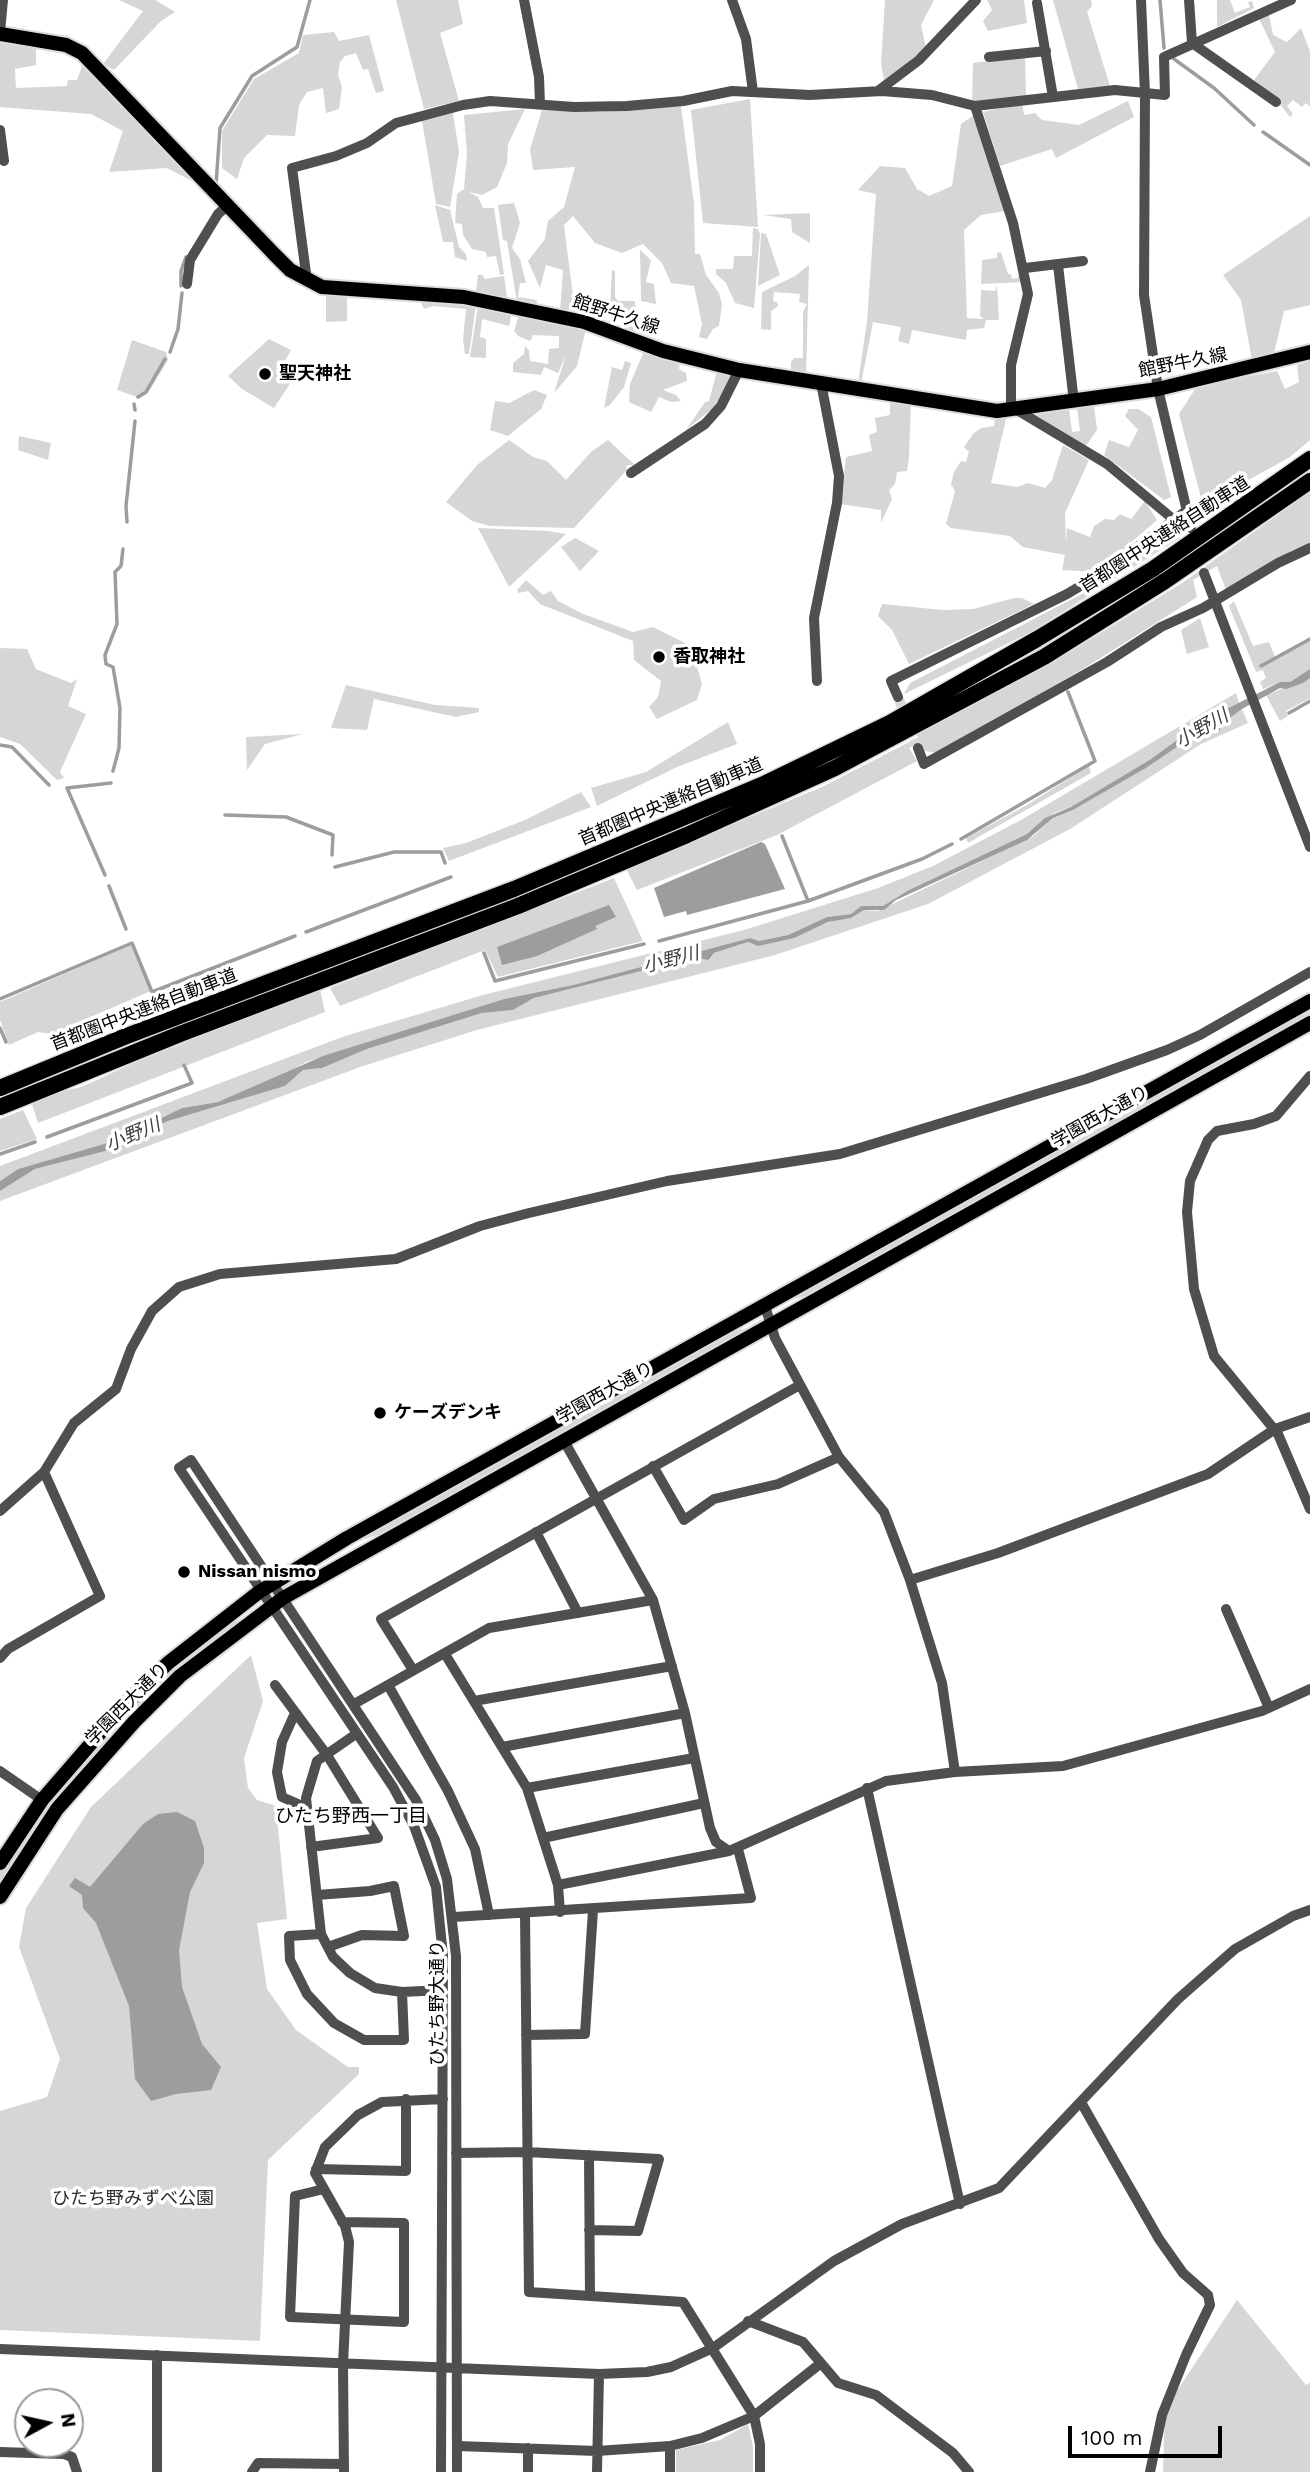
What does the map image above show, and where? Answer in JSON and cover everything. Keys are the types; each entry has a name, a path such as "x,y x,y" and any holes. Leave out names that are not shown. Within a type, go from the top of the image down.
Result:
{"highway":[{"name":"首都圏中央連絡自動車道","path":"0,1088 124,1037 573,865 828,753 963,683 1106,598 1210,531 1310,459"},
{"name":"首都圏中央連絡自動車道","path":"0,1107 180,1034 518,906 687,835 835,768 983,692 1078,636 1211,551 1310,481"}],"main road":[{"name":"館野牛久線","path":"0,33 66,45 82,53 290,270 307,281 324,287 447,295 532,310 584,322 663,351 739,370 983,410 1014,410 1158,389 1310,352"},
{"name":"学園西大通り","path":"0,1863 42,1800 139,1691 207,1631 259,1592 347,1538 1310,1001"},
{"name":"学園西大通り","path":"0,1897 57,1809 134,1722 180,1676 283,1598 1310,1023"}],"street":[{"path":"0,33 3,0"},
{"path":"524,0 538,77 540,104"},
{"path":"732,0 746,39 753,92"},
{"path":"878,91 919,60 976,0"},
{"path":"1141,0 1145,94 1144,295 1158,389 1191,528"},
{"path":"1189,0 1192,43"},
{"path":"1258,0 1261,13"},
{"path":"307,281 292,168 366,143 396,123 463,105 490,101 627,106 703,98 732,91 810,96 878,91 932,95 975,106 1115,90 1165,95 1164,57 1291,0"},
{"path":"1037,3 1053,97"},
{"path":"1192,43 1276,102"},
{"path":"989,57 1046,51"},
{"path":"975,106 1025,268 1027,303 1012,365 1014,410 1107,464 1173,519"},
{"path":"0,130 4,160"},
{"path":"187,284 190,260 218,214 228,205"},
{"path":"1025,268 1083,261"},
{"path":"1058,265 1074,402"},
{"path":"631,473 705,424 721,405 739,370"},
{"path":"817,681 814,618 837,503 839,476 821,383"},
{"path":"898,697 891,681 1067,594 1102,573 1186,511"},
{"path":"918,748 924,764 1095,668 1161,627 1214,602 1278,563 1310,548"},
{"path":"1204,573 1310,847"},
{"path":"0,1511 44,1472 74,1423 116,1389 131,1349 152,1311 179,1287 220,1274 397,1259 480,1226 529,1213 667,1181 840,1154 1086,1079 1167,1050 1200,1035 1310,972"},
{"path":"1310,1076 1276,1116 1254,1124 1217,1131 1208,1140 1194,1169 1187,1195 1189,1253 1204,1331 1214,1356 1275,1429 1310,1509"},
{"path":"765,1306 800,1385 839,1457 884,1512 910,1580 942,1683 955,1772"},
{"path":"413,1670 381,1619 800,1385"},
{"path":"910,1580 998,1553 1208,1474 1275,1429 1310,1417"},
{"path":"454,1917 751,1898 734,1850 716,1842 704,1802 673,1666 653,1600 598,1497 563,1439"},
{"path":"653,1466 684,1520 714,1499 778,1484 839,1457"},
{"name":"ひたち野大通り","path":"441,2472 443,1990 441,1917 430,1867 404,1805 259,1592 179,1468 191,1460 354,1704 427,1821 447,1879 454,1917 457,2472"},
{"path":"0,1658 8,1649 100,1596 44,1472"},
{"path":"536,1532 578,1613"},
{"path":"354,1704 489,1628 653,1600"},
{"path":"1226,1609 1269,1708"},
{"path":"445,1654 527,1788 558,1885 560,1912"},
{"path":"474,1701 673,1666"},
{"path":"275,1685 327,1755 379,1838 312,1847"},
{"path":"388,1685 447,1790 475,1849 489,1915"},
{"path":"558,1885 734,1850 886,1780 955,1772 1063,1766 1269,1708 1310,1689"},
{"path":"295,1713 282,1742 277,1772 282,1797 307,1808"},
{"path":"502,1747 685,1713"},
{"path":"356,1734 317,1761 306,1798 321,1934 328,1947 350,1973 375,1988 402,1992 443,1990"},
{"path":"527,1788 694,1758"},
{"path":"0,1771 42,1800"},
{"path":"867,1788 960,2204"},
{"path":"543,1838 704,1802"},
{"path":"317,1895 370,1891 394,1886 404,1936 362,1935 328,1947"},
{"path":"526,2035 585,2034 593,1910"},
{"path":"0,2349 599,2374 647,2372 671,2367 713,2348 834,2262 902,2224 999,2188 1082,2104 1178,1999 1234,1949 1293,1916 1310,1910"},
{"path":"525,1914 529,2292 683,2302 754,2416 760,2444 760,2472"},
{"path":"321,1934 289,1936 290,1960 307,1994 334,2023 364,2040 404,2040 402,1992"},
{"path":"316,2169 406,2171 406,2099"},
{"path":"252,2472 258,2463 344,2468 343,2364 349,2242 342,2222 315,2173 325,2147 358,2115 382,2102 443,2099"},
{"path":"1082,2104 1159,2239 1183,2273 1208,2295 1210,2305 1186,2354 1162,2415 1150,2472"},
{"path":"456,2153 527,2152 659,2159 638,2231 589,2230"},
{"path":"589,2155 590,2296"},
{"path":"324,2189 295,2196 290,2317 404,2322 404,2223 342,2222"},
{"path":"748,2321 803,2342 838,2383 876,2395 953,2454 969,2472"},
{"path":"157,2354 157,2472"},
{"path":"458,2446 597,2451 670,2446 702,2438 754,2416 821,2363"},
{"path":"597,2472 599,2374"},
{"path":"670,2446 670,2472"},
{"path":"528,2448 528,2472"},
{"path":"0,2452 65,2454 72,2457 77,2472"}],"green space":[{"path":"119,0 155,0 175,12 161,21 114,70 103,64 143,11"},
{"path":"396,0 458,0 463,24 440,33 459,101 424,109"},
{"path":"885,0 934,0 921,25 926,48 884,80 881,64"},
{"path":"987,0 1024,0 1027,23 988,31 983,21 992,10"},
{"path":"1053,0 1091,0 1092,6 1087,12 1110,86 1078,89"},
{"path":"1217,0 1230,0 1235,13 1250,7 1248,2 1252,1 1254,8 1217,27"},
{"path":"1269,14 1273,35 1287,42 1301,28 1310,51 1310,107 1306,103 1302,107 1293,100 1287,106 1293,114 1290,117 1271,93 1254,80 1275,52 1259,19"},
{"path":"334,32 339,41 369,35 384,91 376,93 368,69 363,70 356,53 345,56 340,62 338,75 342,87 339,109 326,113 323,88 307,92 299,105 295,136 267,135 244,158 237,179 222,168 222,131 254,79 299,53 303,35"},
{"path":"0,39 36,46 36,65 15,69 16,88 67,86 68,80 77,80 83,63 196,183 167,168 109,172 123,131 91,114 0,107"},
{"path":"1025,56 1026,96 972,103 973,63"},
{"path":"750,99 758,227 703,223 691,110"},
{"path":"1128,101 1134,117 1056,158 1052,149 1000,166 983,112 1022,103 1024,115 1035,113 1042,120 1079,125"},
{"path":"681,106 694,204 695,254 700,254 706,275 719,293 722,304 719,326 713,329 707,339 699,337 702,324 694,286 671,283 662,263 643,244 622,253 595,243 573,216 564,225 573,296 580,299 584,317 560,311 563,270 546,265 540,288 528,261 545,239 548,221 564,207 575,167 533,170 530,149 542,110 602,112"},
{"path":"525,109 508,144 507,163 497,187 482,195 469,192 478,197 483,208 494,208 504,274 500,275 496,256 487,257 486,252 472,249 463,235 462,224 455,223 457,194 464,189 467,154 464,115"},
{"path":"453,113 459,152 450,207 436,204 422,121"},
{"path":"974,115 1005,211 981,215 964,230 967,318 984,319 980,316 981,290 995,291 997,285 999,320 986,320 984,328 967,330 966,340 912,330 909,344 898,341 901,327 873,322 861,384 858,383 867,321 876,194 858,190 880,166 905,168 917,189 929,196 952,186 961,124"},
{"path":"514,203 520,223 512,248 520,259 526,283 520,283 518,297 537,300 536,307 517,302 507,241 503,240 498,205"},
{"path":"435,205 450,210 459,247 466,254 467,261 455,257 453,242 443,242"},
{"path":"810,213 810,243 792,232 791,219 763,215"},
{"path":"1310,216 1310,305 1284,311 1273,358 1253,366 1241,300 1223,275"},
{"path":"753,228 758,229 760,234 754,308 735,303 726,283 716,274 716,269 733,269 734,256 752,256"},
{"path":"761,233 766,234 780,275 758,286"},
{"path":"640,250 651,260 646,282 654,284 656,304 641,301"},
{"path":"1001,252 1008,274 1011,274 1012,279 1018,278 1020,270 1024,282 981,284 982,260 997,258 997,253"},
{"path":"809,265 806,376 791,374 791,362 794,358 803,358 803,312 807,304 799,302 800,294 774,292 773,301 777,302 778,306 771,311 771,330 761,329 762,292 795,276"},
{"path":"612,270 615,271 615,297 618,301 635,301 636,315 646,320 648,339 608,324 628,327 632,312 610,306"},
{"path":"478,275 483,275 484,279 504,276 507,297 476,292"},
{"path":"326,293 347,294 347,321 326,322"},
{"path":"419,298 476,305 469,354 465,354 463,340 466,309 433,306 424,309"},
{"path":"478,306 512,312 509,326 482,319 480,337 486,339 486,358 470,357"},
{"path":"520,312 586,329 577,366 554,393 566,355 558,373 544,367 541,375 513,372 513,363 524,354 525,346 529,350 530,361 548,364 549,349 559,348 559,336 533,335 530,341 518,336 514,331"},
{"path":"269,339 291,350 284,363 291,382 274,408 242,389 228,376"},
{"path":"132,340 166,352 168,360 148,393 140,398 117,390"},
{"path":"644,351 680,363 679,369 686,373 687,381 663,390 676,395 681,401 671,402 659,397 651,412 629,402 630,384"},
{"path":"625,361 631,363 624,387 610,405 604,408 612,367 622,370"},
{"path":"1310,361 1310,440 1290,457 1203,505 1179,414 1197,386 1277,371 1285,389 1299,382 1297,365"},
{"path":"717,371 733,375 714,407 686,430 705,402 709,401"},
{"path":"534,390 547,395 541,409 508,436 490,430 495,401 509,403"},
{"path":"890,401 911,403 909,457 907,471 897,472 895,484 889,490 892,499 881,523 881,510 840,504 846,457 872,451 869,435 877,432 875,418 890,415"},
{"path":"1094,405 1097,430 1085,447 1036,415 1069,409 1072,432 1080,431 1077,408"},
{"path":"1129,409 1138,409 1151,417 1171,497 1164,500 1104,455 1109,440 1129,447 1138,430 1125,416"},
{"path":"995,418 1006,419 991,483 1017,487 1028,483 1045,488 1052,480 1063,445 1089,460 1065,513 1066,543 1067,528 1090,537 1094,526 1105,519 1114,520 1120,514 1131,519 1145,501 1157,520 1097,572 1062,570 1065,555 1023,547 1010,536 951,528 946,524 955,491 951,484 961,461 966,462 969,452 964,447 981,428 994,426"},
{"path":"19,436 51,443 48,460 18,450"},
{"path":"509,440 533,457 547,461 566,480 591,452 608,440 635,465 627,465 626,471 574,528 490,526 472,521 446,502 477,465"},
{"path":"1310,492 1310,544 1293,550 1226,590 1217,566 1193,580 1197,597 1088,666 937,753 925,751 917,735 1055,661 1182,583"},
{"path":"478,528 548,531 566,534 509,587"},
{"path":"1163,530 1176,530 1180,538 1029,633 904,694 910,683 1086,592 1116,572"},
{"path":"575,538 599,551 580,571 561,547"},
{"path":"526,580 543,595 551,591 558,601 583,614 633,632 653,627 691,646 702,684 697,700 657,719 649,707 658,697 661,681 634,660 633,641 540,604 528,591 518,593 517,590"},
{"path":"1022,598 1034,604 909,664 892,630 878,616 882,604 943,610 973,609"},
{"path":"1234,601 1253,646 1269,642 1276,659 1310,640 1310,669 1290,682 1280,682 1263,689 1260,682 1266,678 1263,670 1256,672 1229,606"},
{"path":"1200,618 1209,647 1187,654 1181,630"},
{"path":"0,648 27,649 36,669 71,683 77,679 68,706 86,714 60,772 64,778 57,780 20,744 0,737"},
{"path":"1310,678 1310,698 1286,711 1288,716 1280,721 1266,695"},
{"path":"346,685 435,705 479,708 479,712 456,717 374,699 367,730 331,728"},
{"path":"1236,693 1239,703 1203,721 1151,759 1071,807 1054,813 1027,834 907,891 883,906 861,906 851,914 827,917 788,935 759,941 750,938 573,985 504,999 306,1062 272,1081 218,1102 182,1108 114,1141 18,1169 0,1181 0,1166 345,1036 483,995 744,930 878,888 933,866 1021,820"},
{"path":"1242,709 1248,723 1201,744 1070,829 928,904 775,955 477,1030 363,1066 0,1201 0,1191 35,1169 125,1146 143,1132 168,1121 285,1086 303,1070 322,1068 367,1049 482,1013 513,1010 534,998 693,958 710,960 714,953 748,942 758,946 836,920 851,918 864,910 878,911 1032,837 1053,818 1073,810 1146,768 1205,728 1220,731 1219,725"},
{"path":"728,722 737,744 677,767 597,806 591,788 646,772"},
{"path":"303,734 265,744 247,770 246,737"},
{"path":"911,741 913,746 909,748 917,761 777,835 637,890 626,869 824,786"},
{"path":"1089,766 1091,773 968,843 966,838 1027,805"},
{"path":"581,792 591,807 449,861 443,848 466,843 525,820"},
{"path":"614,878 643,941 498,977 485,950 340,1006 330,988"},
{"path":"131,945 151,991 51,1034 38,1032 9,1045 0,1020 0,1002"},
{"path":"320,989 325,1012 38,1123 32,1104 54,1093 81,1087 138,1061"},
{"path":"1310,1012 1310,1017 816,1293 773,1309 1283,1024"},
{"path":"23,1110 37,1139 0,1151 0,1119"},
{"path":"762,1319 764,1322 391,1530 354,1543 307,1571 306,1568 726,1333 747,1328"},
{"path":"236,1620 238,1623 186,1666 91,1759 0,1886 0,1872 17,1844 110,1728 174,1667"},
{"name":"ひたち野みずべ公園","path":"251,1655 263,1701 244,1758 248,1788 257,1800 276,1806 287,1919 257,1923 267,1989 296,2030 348,2067 359,2067 359,2074 268,2160 260,2341 0,2330 0,2111 47,2097 60,2059 19,1947 26,1908 91,1807"},
{"path":"1237,2300 1306,2385 1310,2383 1310,2472 1163,2472 1165,2409"},
{"path":"748,2424 753,2447 753,2472 676,2472 676,2450 720,2440"}],"water":[{"name":"小野川","path":"1310,669 1310,678 1303,683 1286,689 1280,688 1242,709 1220,725 1220,731 1215,728 1209,731 1205,728 1146,768 1073,810 1053,818 1027,840 896,900 884,910 864,910 851,918 828,922 794,938 758,946 748,942 714,953 709,960 693,958 534,998 513,1010 482,1013 367,1049 322,1068 303,1070 285,1086 168,1121 143,1132 125,1146 35,1169 0,1191 0,1181 18,1169 114,1141 182,1108 218,1102 323,1056 504,999 573,985 750,938 759,941 788,935 827,917 851,914 861,906 883,906 907,891 1027,834 1045,818 1071,807 1151,759 1203,721 1280,682 1290,682"},
{"path":"761,842 765,844 785,889 687,915 686,911 664,917 654,888"},
{"path":"609,905 616,917 595,926 597,929 537,956 502,965 497,947"},
{"path":"177,1812 195,1821 204,1848 204,1863 190,1892 179,1950 182,1987 202,2044 221,2067 211,2090 176,2094 151,2101 135,2079 129,2006 96,1923 83,1908 82,1895 69,1886 75,1878 90,1887 143,1824 158,1814"}],"waterway":[{"path":"216,185 220,128 252,76 297,47 310,0"},
{"path":"1160,0 1164,48"},
{"path":"1174,59 1214,88 1254,125"},
{"path":"1263,132 1310,165"},
{"path":"181,286 181,271 186,257"},
{"path":"170,352 178,329 182,293"},
{"path":"138,397 146,392 165,359"},
{"path":"134,404 135,410"},
{"path":"127,522 126,506 135,421"},
{"path":"113,771 119,748 120,708 113,667 106,664 105,655 117,624 115,572 121,566 123,549"},
{"path":"1261,666 1310,639"},
{"path":"961,839 1095,761 1068,692"},
{"path":"1289,713 1310,701"},
{"path":"0,745 12,747 49,785"},
{"path":"105,875 67,788 111,783"},
{"path":"225,815 286,817 333,835 332,855"},
{"path":"782,836 808,901"},
{"path":"659,941 808,901 922,859 952,844"},
{"path":"335,867 394,852 441,852 445,863"},
{"path":"306,932 451,877"},
{"path":"109,886 126,929"},
{"path":"0,999 132,943 152,992 295,936"},
{"path":"484,953 495,981 644,944"},
{"path":"0,1028 6,1042"},
{"path":"47,1137 192,1083 184,1065"},
{"path":"0,1154 35,1142"}],"tunnel":[{"path":"898,697 918,748"}],"place":[{"name":"聖天神社","path":"265,374"},
{"name":"香取神社","path":"659,657"},
{"name":"ケーズデンキ","path":"380,1413"},
{"name":"Nissan nismo","path":"184,1572"}],"district":[{"name":"ひたち野西一丁目","path":"351,1816"}]}
